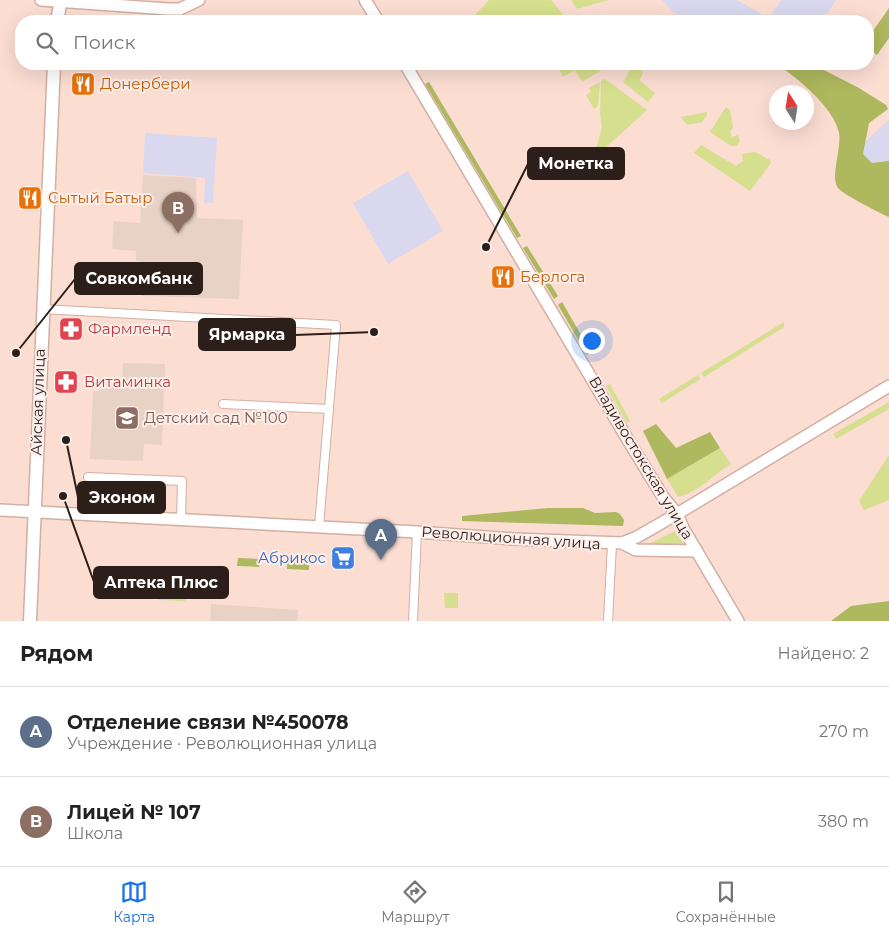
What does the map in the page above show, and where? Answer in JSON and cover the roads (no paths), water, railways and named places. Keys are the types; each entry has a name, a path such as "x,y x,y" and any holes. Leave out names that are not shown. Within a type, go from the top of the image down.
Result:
{"main road":[{"path":"41,0 168,10 180,9 199,0"},
{"path":"365,0 374,15"},
{"path":"58,15 61,1"},
{"name":"Айская улица","path":"30,621 54,70"},
{"name":"Владивостокская улица","path":"409,70 628,440 663,497 677,514 738,621"},
{"name":"Революционная улица","path":"0,510 319,526 617,544 637,537 677,514 889,386"},
{"path":"617,544 636,550 697,551"}],"street":[{"path":"42,309 336,325 319,526"},
{"path":"223,404 329,409"},
{"path":"88,477 182,481 181,519"},
{"path":"413,621 417,532"},
{"path":"608,621 617,544"}],"place":[{"name":"Донербери","path":"83,84"},
{"name":"Сытый Батыр","path":"30,198"},
{"name":"Лицей № 107","path":"178,233"},
{"name":"Монетка","path":"486,247"},
{"name":"Берлога","path":"503,277"},
{"name":"Фармленд","path":"71,329"},
{"name":"Ярмарка","path":"374,332"},
{"name":"Совкомбанк","path":"16,353"},
{"name":"Витаминка","path":"66,382"},
{"name":"Детский сад №100","path":"127,418"},
{"name":"Эконом","path":"66,440"},
{"name":"Аптека Плюс","path":"63,496"},
{"name":"Абрикос","path":"343,558"},
{"name":"Отделение связи №450078","path":"381,560"}]}
